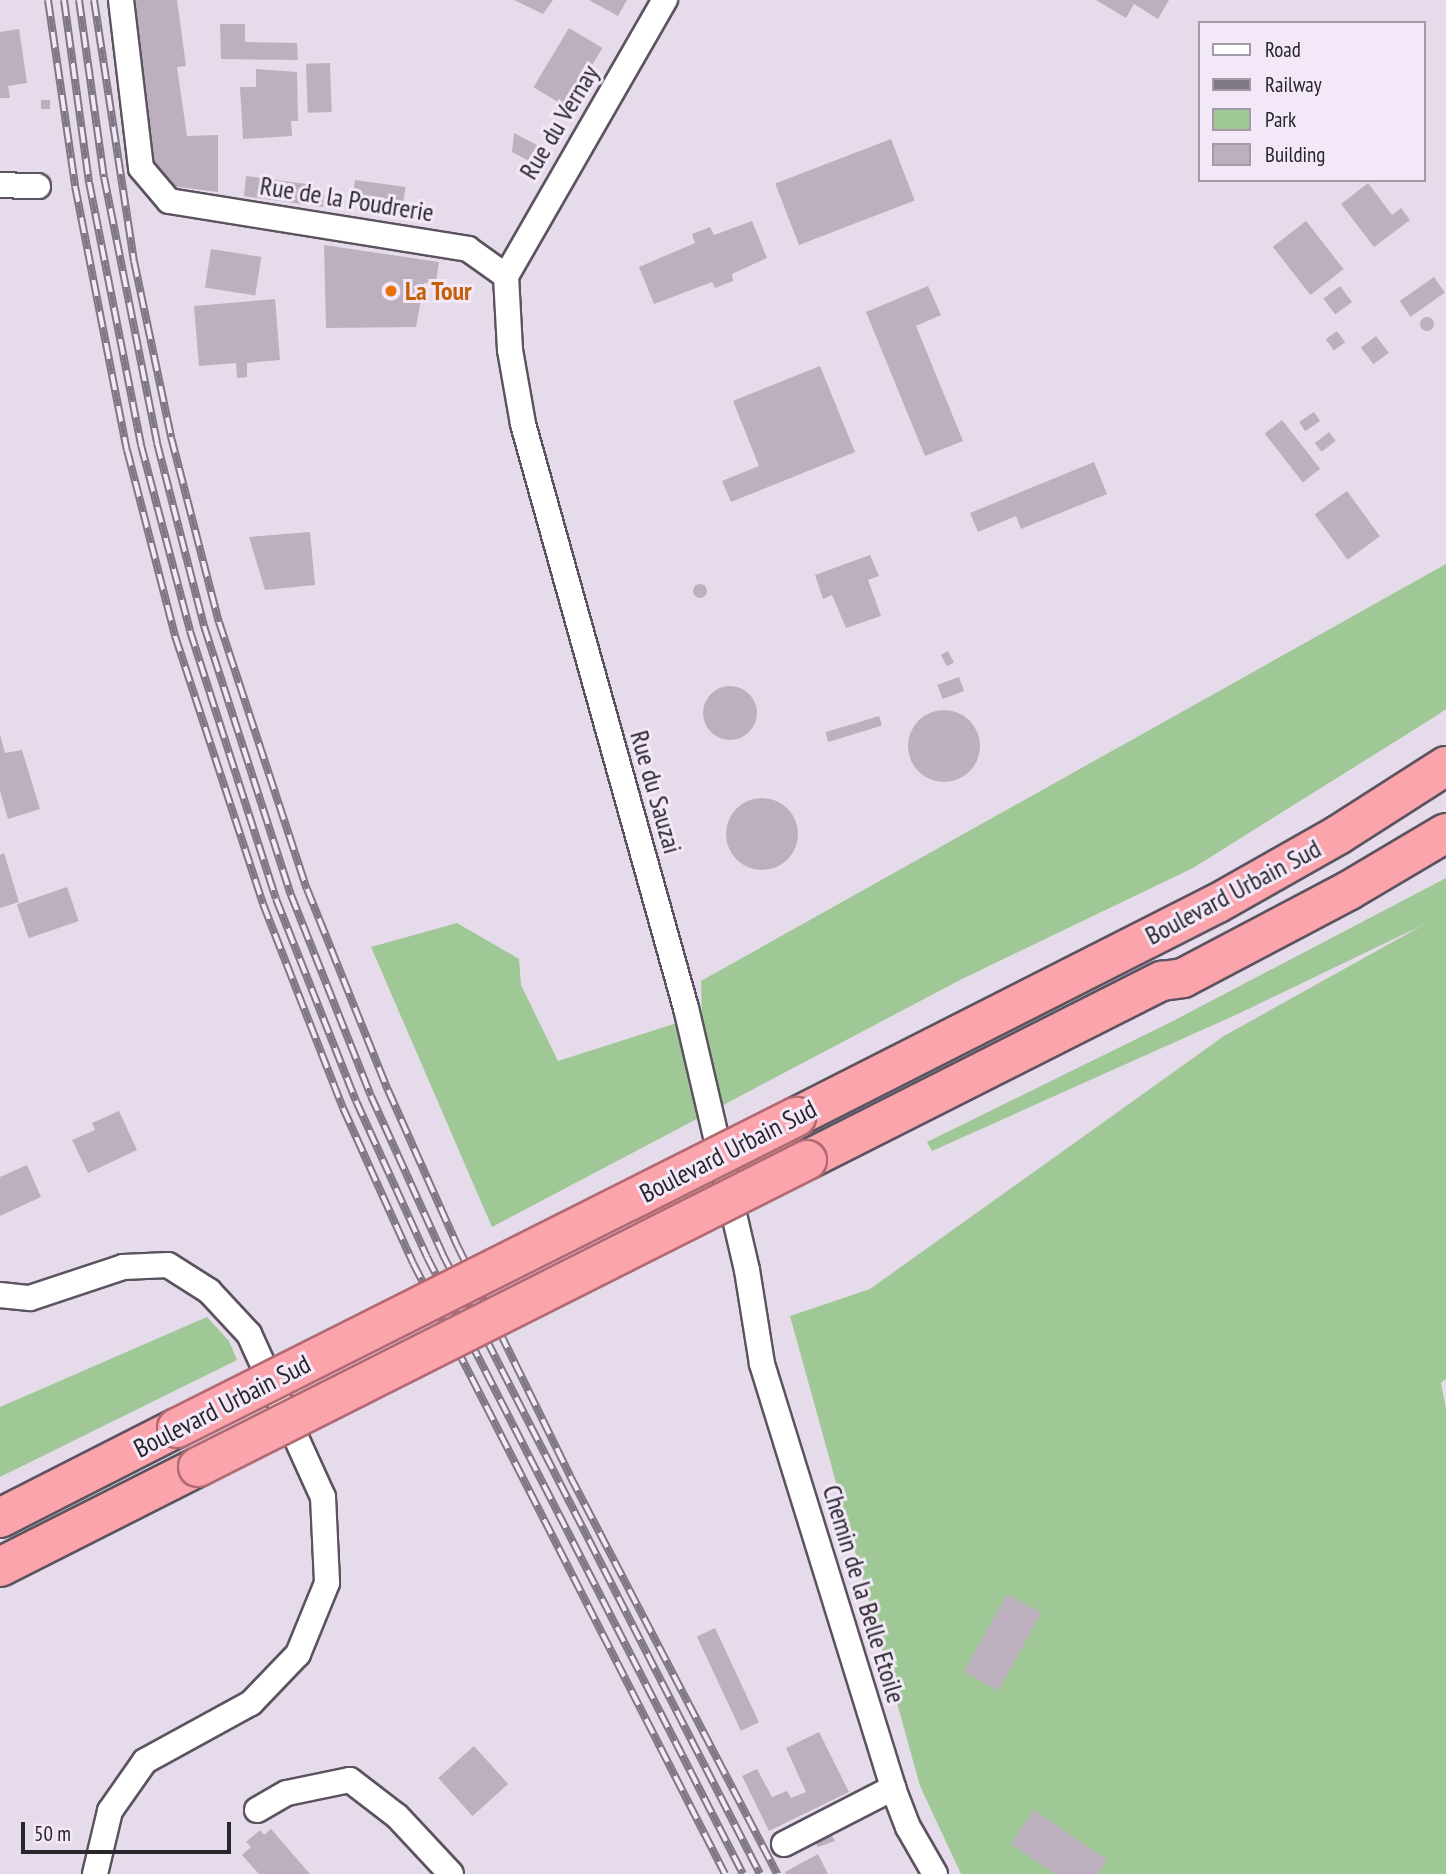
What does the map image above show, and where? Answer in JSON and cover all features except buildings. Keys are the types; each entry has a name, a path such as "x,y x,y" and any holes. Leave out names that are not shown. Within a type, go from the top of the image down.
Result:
{"highway":[{"name":"Boulevard Urbain Sud","path":"0,1518 1218,903 1338,835 1446,766"},
{"path":"1162,981 1177,965 1338,877 1446,809"},
{"path":"1162,981 1195,972 1348,891 1446,833"},
{"path":"1162,981 1201,987 1446,859"},
{"name":"Boulevard Urbain Sud","path":"0,1567 1162,981"}],"street":[{"name":"Rue de la Poudrerie","path":"121,0 141,168 169,201 468,249 506,276"},
{"name":"Rue du Vernay","path":"506,276 665,0"},
{"path":"0,185 38,186"},
{"name":"Rue du Sauzai","path":"506,276 510,350 523,424 686,1008 747,1270 755,1324"},
{"path":"0,1295 30,1298 123,1267 168,1265 209,1291 249,1334 323,1497 328,1533 327,1583 298,1654 251,1703 145,1761 110,1811 95,1874"},
{"name":"Chemin de la Belle Etoile","path":"755,1324 762,1364 893,1788 908,1826 936,1874"},
{"path":"257,1810 288,1793 350,1780 397,1816 451,1874"},
{"path":"784,1844 893,1788"}],"green space":[{"path":"1446,564 1446,709 1436,716 1193,868 960,980 492,1227 371,947 457,923 519,959 521,985 558,1061 702,1015 701,981"},
{"path":"1446,878 1446,1379 1441,1383 1446,1408 1446,1874 961,1874 920,1786 790,1316 870,1289 1224,1036 1425,924 1240,1013 932,1151 927,1142 1171,1022"},
{"path":"207,1317 229,1341 237,1360 0,1477 0,1407"}],"railway":[{"path":"48,0 75,186 127,450 175,636 263,904 343,1108 413,1263 725,1874"},
{"path":"64,0 89,182 141,445 190,631 276,899 356,1101 427,1257 743,1874"},
{"path":"79,0 104,177 157,443 204,626 291,895 371,1096 443,1255 760,1874"},
{"path":"94,0 134,261 171,437 219,622 307,889 388,1090 458,1247 570,1476 777,1874"}],"place":[{"name":"La Tour","path":"391,291"}]}
